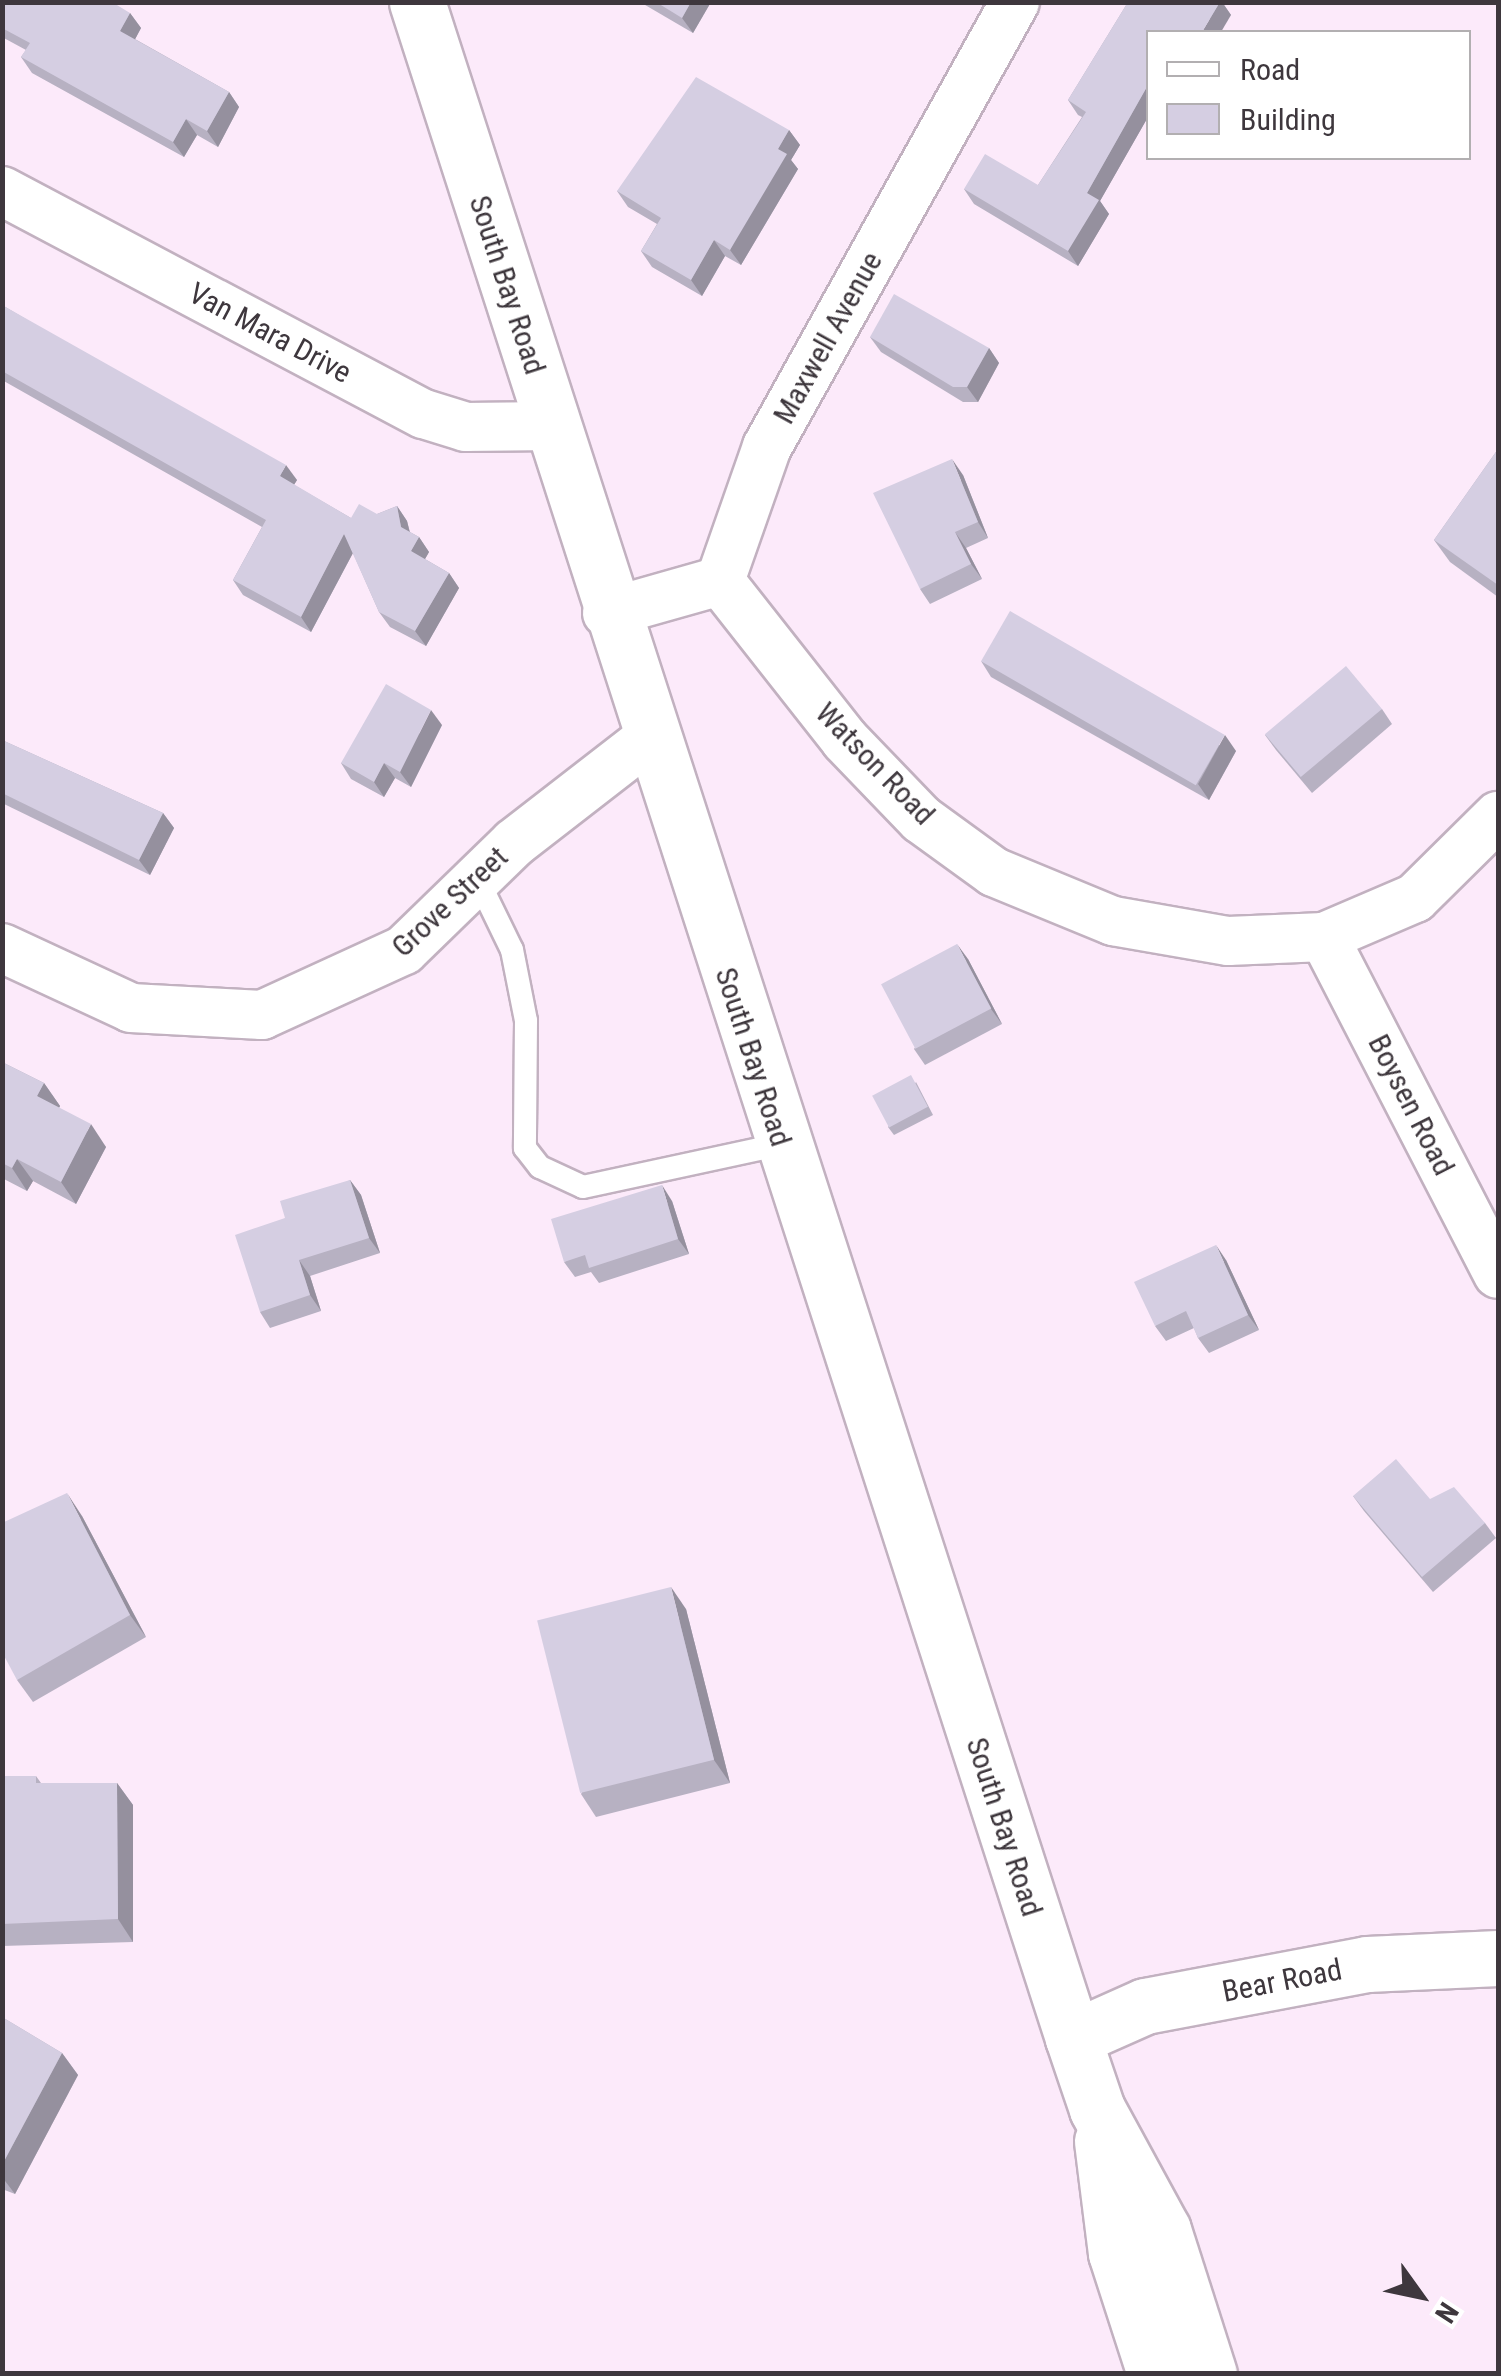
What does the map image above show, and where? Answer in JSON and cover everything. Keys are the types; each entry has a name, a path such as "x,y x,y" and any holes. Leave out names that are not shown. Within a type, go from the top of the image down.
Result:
{"street":[{"name":"South Bay Road","path":"417,2 607,613 1073,2038 1098,2108 1163,2230 1209,2374"},
{"name":"Maxwell Avenue","path":"720,581 768,447 1015,2"},
{"name":"Van Mara Drive","path":"2,191 424,414 466,426 551,426"},
{"path":"607,613 720,581"},
{"name":"Watson Road","path":"720,581 845,740 921,819 994,872 1113,921 1228,941 1324,937 1415,898 1498,816"},
{"name":"Grove Street","path":"2,948 130,1008 262,1015 404,950 478,880 648,739"},
{"name":"Boysen Road","path":"1324,937 1498,1274"},
{"name":"Bear Road","path":"1073,2038 1146,2006 1367,1964 1498,1958"},
{"name":"South Bay Road","path":"1098,2108 1116,2253 1155,2374"}],"lane":[{"path":"478,880 512,950 526,1021 525,1148 540,1167 562,1182 613,1184 782,1144"}],"building":[{"path":"2,2 112,2 130,13 120,31 229,92 207,131 186,119 173,142 21,57 30,43 2,28"},
{"path":"656,2 691,2 682,18"},
{"path":"1128,2 1220,2 1203,30 1146,30 1146,89 1087,193 1099,200 1068,251 964,189 985,154 1038,185 1086,112 1068,100"},
{"path":"696,77 789,130 778,149 787,154 730,250 714,240 691,280 641,251 661,218 617,191"},
{"path":"894,294 989,348 967,387 953,387 870,337"},
{"path":"2,305 286,465 280,476 351,518 359,504 377,514 397,506 401,527 419,537 411,551 449,573 415,631 379,612 344,534 301,617 233,580 266,520 2,371"},
{"path":"1498,449 1498,585 1434,540"},
{"path":"952,459 978,522 955,532 971,564 920,589 873,493"},
{"path":"1010,611 1225,735 1196,785 981,661"},
{"path":"1346,666 1382,709 1301,777 1265,734"},
{"path":"386,684 431,710 400,772 384,763 374,782 341,763"},
{"path":"2,740 163,813 139,860 2,793"},
{"path":"957,944 991,1008 915,1049 881,984"},
{"path":"2,1062 44,1083 37,1096 91,1124 61,1182 17,1159 12,1168 2,1163"},
{"path":"911,1075 928,1107 889,1127 872,1096"},
{"path":"350,1180 369,1238 299,1260 310,1295 260,1312 235,1235 285,1218 280,1201"},
{"path":"662,1185 678,1239 589,1268 585,1255 564,1262 551,1219"},
{"path":"1216,1245 1248,1315 1198,1338 1186,1311 1155,1326 1134,1282"},
{"path":"1396,1459 1430,1499 1454,1487 1485,1523 1422,1577 1353,1496"},
{"path":"67,1493 130,1615 17,1680 2,1652 2,1523"},
{"path":"671,1587 714,1760 580,1793 537,1620"},
{"path":"2,1776 36,1776 36,1783 117,1783 118,1919 2,1924"},
{"path":"2,2017 62,2053 2,2165"}]}
